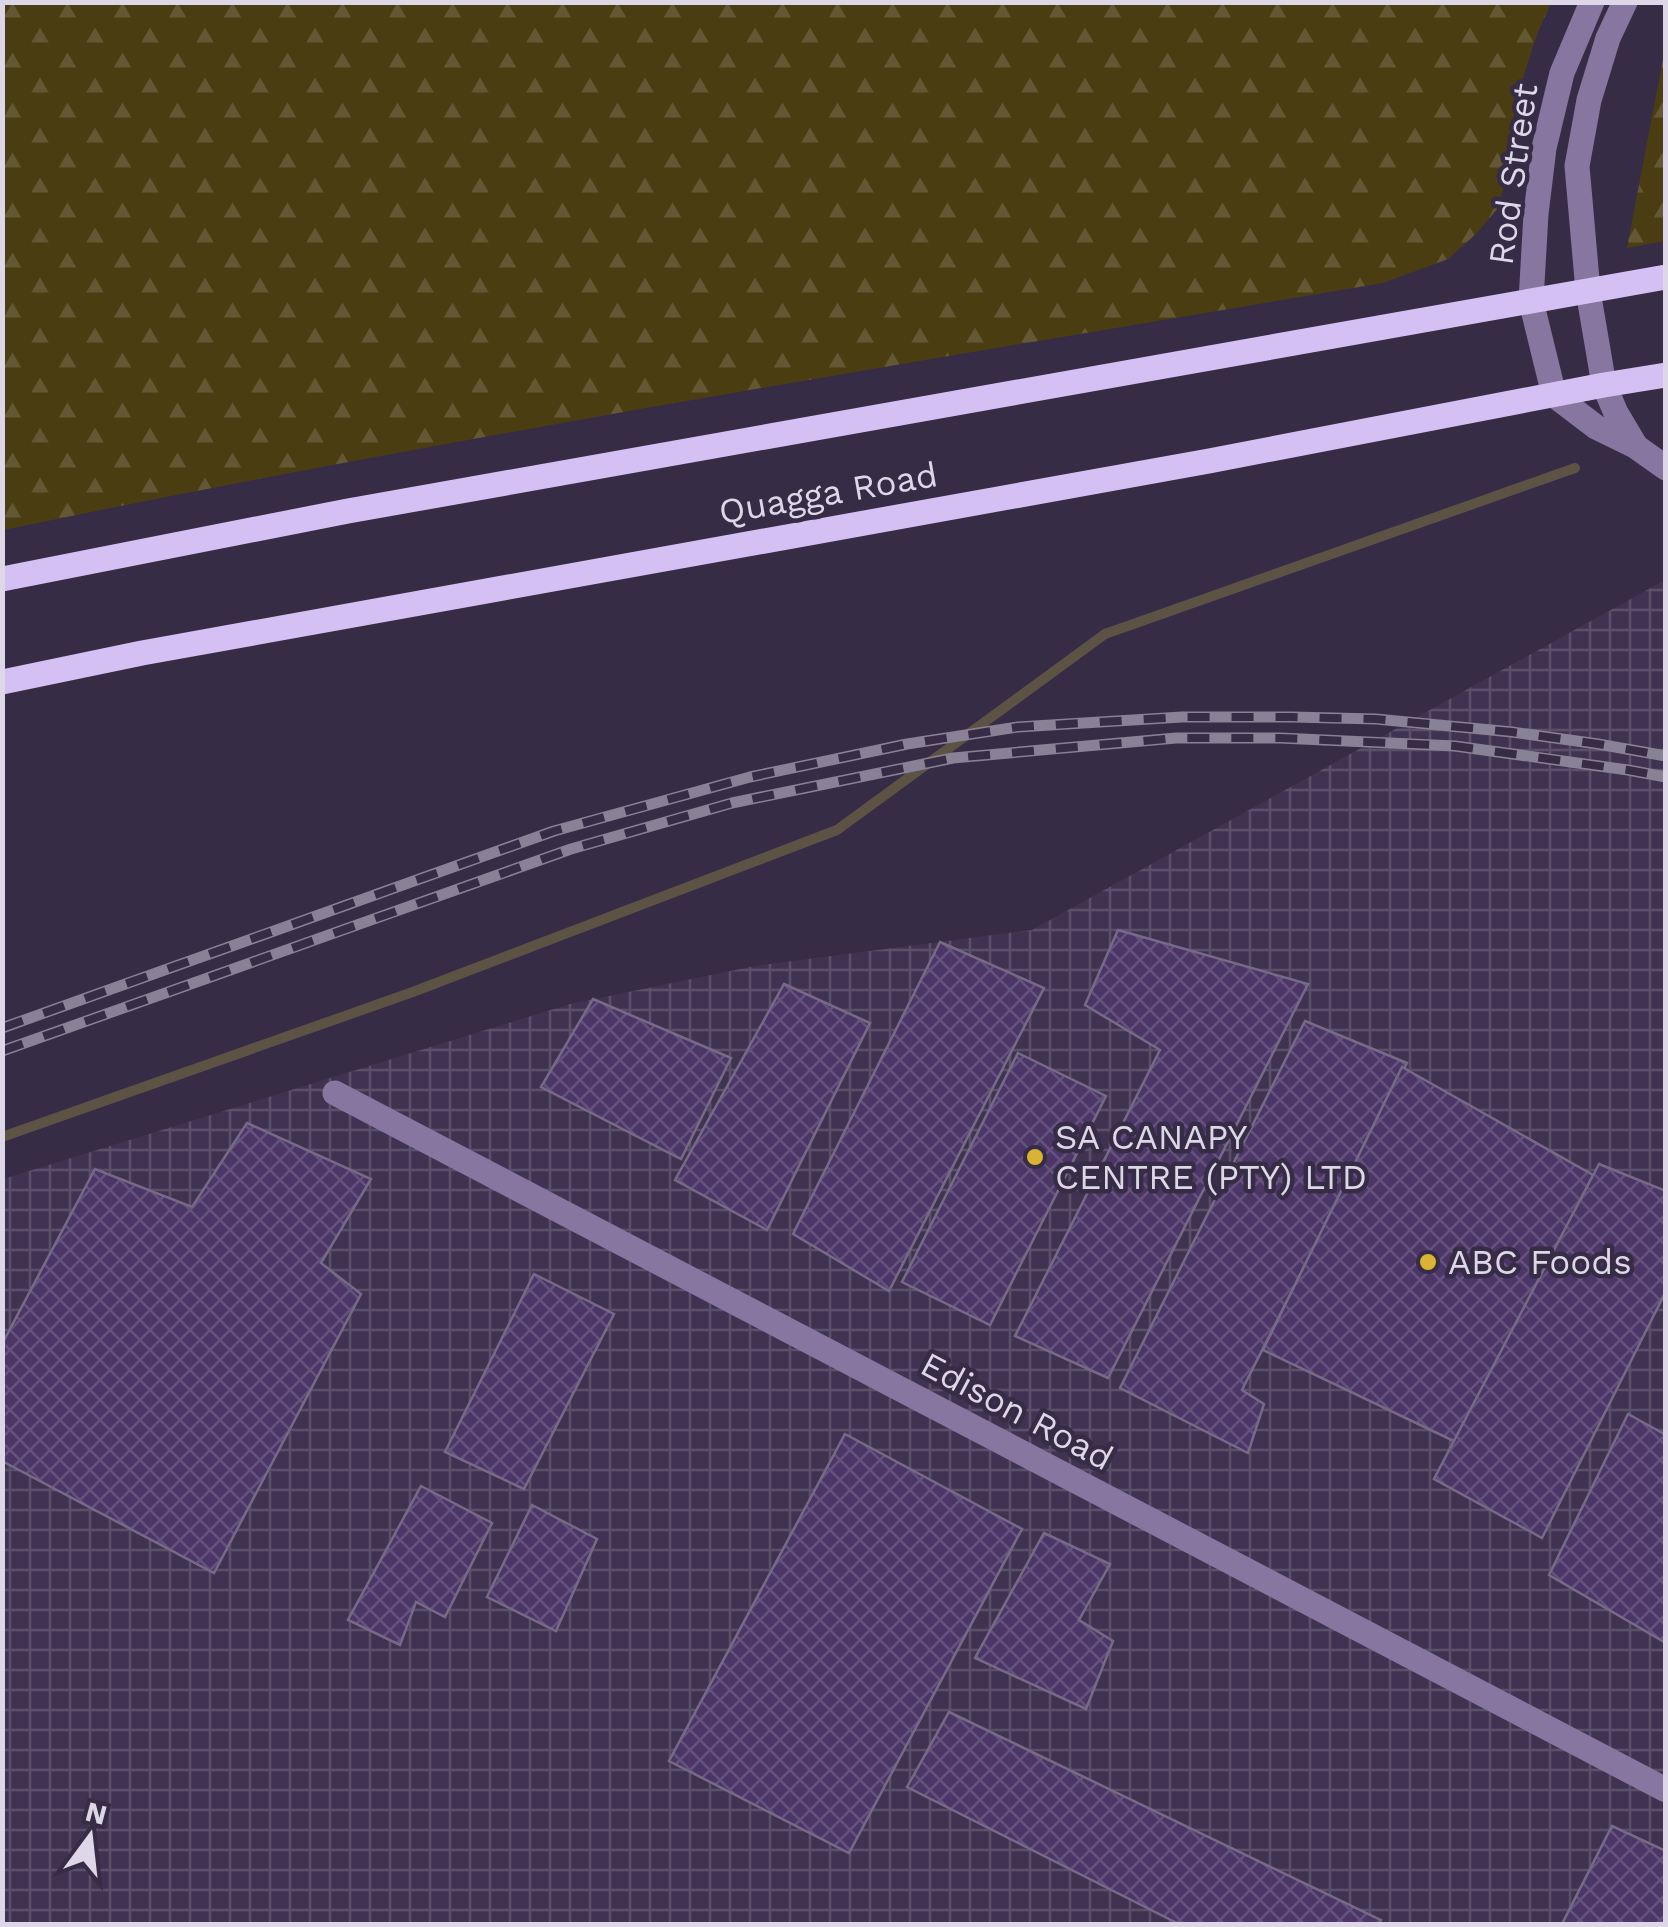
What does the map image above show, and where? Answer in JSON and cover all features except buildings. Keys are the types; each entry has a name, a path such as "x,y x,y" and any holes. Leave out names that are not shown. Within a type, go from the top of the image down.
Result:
{"main road":[{"name":"Quagga Road","path":"2,578 348,511 1666,277"},
{"name":"Quagga Road","path":"2,682 142,653 1228,458 1666,375"}],"street":[{"name":"Rod Street","path":"1554,394 1531,301 1536,214 1544,148 1562,73 1592,2"},
{"name":"Rod Street","path":"1625,2 1608,38 1589,100 1576,166 1588,291 1604,384 1635,446"},
{"path":"1554,394 1596,427 1635,446 1666,468"},
{"name":"Edison Road","path":"335,1093 1666,1790"}],"shaded area":[{"path":"1665,580 1665,1924 3,1924 3,1179 570,1004 755,966 1032,930"}],"green space":[{"path":"3,2 1551,3 1522,81 1511,130 1506,180 1497,209 1448,259 1383,283 519,431 3,530"},
{"path":"1665,56 1665,241 1627,248 1663,59"}],"waterway":[{"path":"2,1137 410,993 837,830 1105,634 1575,468"}],"railway":[{"path":"2,1028 554,831 750,777 907,744 1018,727 1182,717 1292,717 1376,719 1512,732 1666,756"},
{"path":"2,1051 571,849 732,803 953,758 1176,738 1280,738 1455,746 1666,777"}],"place":[{"name":"SA CANAPY CENTRE (PTY) LTD","path":"1035,1157"},
{"name":"ABC Foods","path":"1428,1262"}]}
